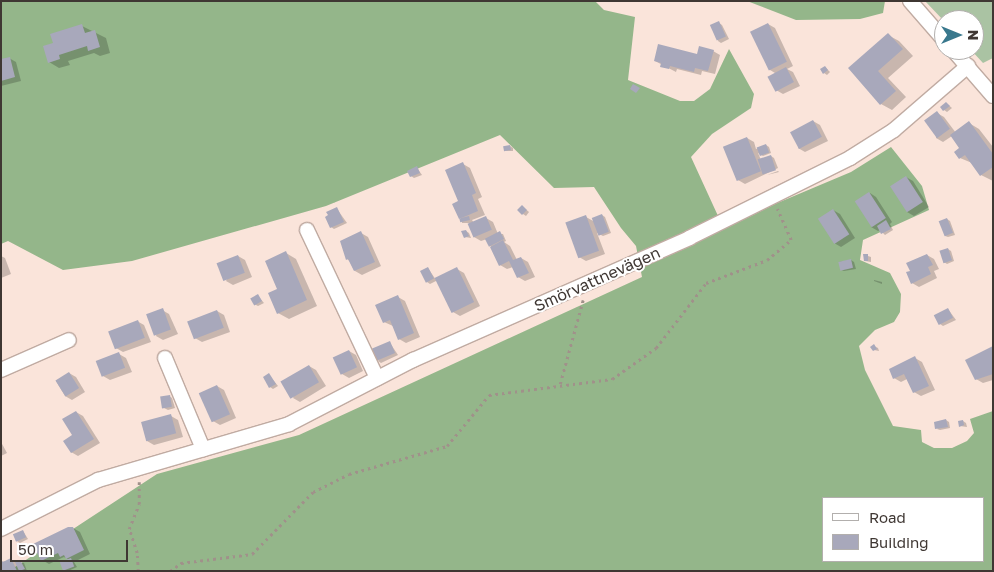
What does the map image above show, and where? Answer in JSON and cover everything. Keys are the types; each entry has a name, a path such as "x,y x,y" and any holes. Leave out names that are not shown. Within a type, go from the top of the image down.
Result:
{"street":[{"path":"910,1 934,29"},
{"path":"962,60 993,96"},
{"name":"Smörvattnevägen","path":"1,529 98,480 290,424 376,378 688,238 850,158 894,130 968,66"},
{"path":"307,230 376,378"},
{"path":"1,370 70,340"},
{"path":"165,358 203,449"}],"path":[{"path":"170,571 181,563 252,554 313,492 349,474 447,446 489,395 560,384 612,379 656,348 706,283 767,260 791,240 771,197"},
{"path":"560,384 587,284"},
{"path":"138,571 137,553 129,530 139,504 139,468"}],"green space":[{"path":"1,1 595,1 604,10 635,17 628,80 680,101 694,101 710,89 729,49 754,94 751,108 712,134 691,157 724,229 775,204 851,172 891,147 922,186 929,210 863,240 860,260 890,273 901,294 900,312 894,322 875,330 859,346 865,370 893,426 921,430 922,442 934,448 952,448 967,441 974,433 970,419 993,411 993,571 9,571 157,474 299,435 642,277 636,246 621,228 594,187 554,188 500,135 326,206 132,261 63,270 8,241 1,244"},
{"path":"747,1 885,1 883,13 860,19 796,20"},
{"path":"925,1 993,1 993,58 983,63 980,60 984,60 984,10 934,10"}],"building":[{"path":"719,21 726,37 717,41 710,25"},
{"path":"768,23 787,62 769,70 750,32"},
{"path":"82,24 85,33 95,30 100,47 88,51 87,46 59,55 60,59 48,63 43,46 53,43 50,34"},
{"path":"888,33 903,49 878,71 896,91 880,105 848,68"},
{"path":"658,44 697,54 699,46 714,50 708,71 695,68 694,72 670,66 669,69 660,67 661,63 654,61"},
{"path":"10,57 15,77 1,81 1,59"},
{"path":"825,66 828,70 823,74 820,69"},
{"path":"786,67 794,82 775,92 767,77"},
{"path":"633,84 640,88 636,93 630,89"},
{"path":"946,102 950,106 943,111 940,107"},
{"path":"937,111 950,129 937,138 924,120"},
{"path":"813,120 822,137 799,149 790,132"},
{"path":"969,121 993,154 993,167 980,176 965,155 959,159 954,152 959,148 950,135"},
{"path":"747,137 761,171 737,181 723,147"},
{"path":"766,144 769,152 760,156 757,148"},
{"path":"510,145 511,150 504,151 503,146"},
{"path":"771,155 776,170 763,175 758,159"},
{"path":"463,162 476,193 472,195 478,211 459,219 452,204 458,201 445,170"},
{"path":"417,166 420,173 410,177 407,171"},
{"path":"906,176 923,202 907,212 890,186"},
{"path":"869,192 886,218 872,227 855,201"},
{"path":"522,205 527,210 522,215 517,210"},
{"path":"337,207 344,222 330,228 325,217 328,215 326,212"},
{"path":"833,209 849,234 834,244 818,219"},
{"path":"602,214 609,232 599,236 592,218"},
{"path":"586,215 599,251 578,258 565,223"},
{"path":"469,216 470,220 460,222 459,218"},
{"path":"486,216 492,230 473,238 468,224"},
{"path":"947,218 953,233 945,236 939,221"},
{"path":"886,220 891,229 881,234 877,226"},
{"path":"466,230 469,236 464,238 461,231"},
{"path":"361,231 375,262 354,271 348,259 346,260 340,241"},
{"path":"500,231 504,239 489,247 485,239"},
{"path":"503,240 513,260 521,257 529,273 517,278 509,261 499,266 490,247"},
{"path":"948,248 952,260 943,263 939,251"},
{"path":"286,251 307,300 277,314 268,293 277,289 265,261"},
{"path":"863,254 868,254 868,261 864,261"},
{"path":"927,254 933,265 928,267 931,274 911,284 906,272 910,271 906,263"},
{"path":"238,255 245,273 223,281 217,263"},
{"path":"851,259 853,268 840,271 838,262"},
{"path":"428,267 434,279 426,283 420,271"},
{"path":"457,267 474,302 452,313 435,278"},
{"path":"258,294 262,301 254,305 250,298"},
{"path":"398,295 414,333 398,340 390,320 383,323 375,305"},
{"path":"163,308 171,330 154,336 146,314"},
{"path":"948,308 953,318 939,325 934,315"},
{"path":"217,310 224,328 194,339 187,321"},
{"path":"138,320 145,338 115,349 108,331"},
{"path":"390,341 395,353 377,361 372,349"},
{"path":"874,344 877,349 873,351 870,347"},
{"path":"993,346 993,374 975,380 965,360"},
{"path":"349,350 357,367 341,375 333,358"},
{"path":"119,352 125,368 102,377 96,361"},
{"path":"915,356 929,386 913,393 904,374 893,379 889,369"},
{"path":"309,365 319,382 290,399 280,382"},
{"path":"69,372 79,388 65,397 55,380"},
{"path":"269,373 276,384 269,388 263,377"},
{"path":"217,385 230,414 212,422 199,393"},
{"path":"170,395 172,407 162,408 160,397"},
{"path":"76,411 94,439 71,453 63,441 72,435 62,419"},
{"path":"171,414 176,433 146,441 141,422"},
{"path":"946,419 948,427 935,429 934,422"},
{"path":"963,420 964,425 959,427 958,421"},
{"path":"68,527 73,527 84,550 66,559 64,555 60,557 58,553 41,561 33,544"},
{"path":"23,530 26,537 16,542 13,534"},
{"path":"11,558 17,571 1,571 1,560 3,562"},
{"path":"71,558 74,566 63,571 60,562"},
{"path":"20,560 25,569 19,571 15,562"}]}
